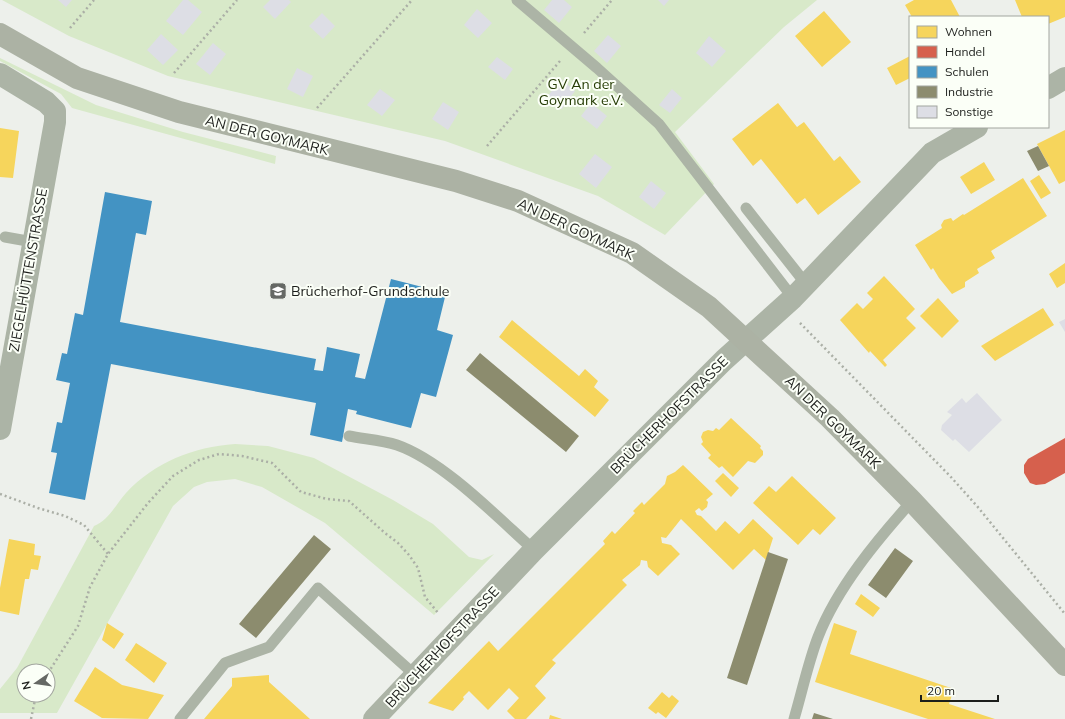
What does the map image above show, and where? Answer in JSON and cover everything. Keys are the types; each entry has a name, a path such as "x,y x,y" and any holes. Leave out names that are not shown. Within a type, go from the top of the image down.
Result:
{"main road":[{"name":"AN DER GOYMARK","path":"0,34 77,78 180,112 456,181 518,201 632,253 700,300 746,340 830,418 912,501 1065,665"}],"street":[{"name":"ZIEGELHÜTTENSTRASSE","path":"0,74 46,102 55,111 33,242 3,393 0,429"},
{"path":"1049,87 1065,78"},
{"name":"BRÜCHERHOFSTRASSE","path":"374,719 534,550 724,360 800,291 932,154 975,128"}],"lane":[{"path":"517,0 572,46 659,124 800,291"},
{"path":"746,208 800,291"},
{"path":"5,238 33,242"},
{"path":"349,436 397,445 430,461 481,503 534,550"},
{"path":"794,719 818,636 834,603 866,557 912,501"},
{"path":"180,719 225,663 269,647 318,588 415,675"}],"path":[{"path":"70,28 94,0"},
{"path":"174,73 236,0"},
{"path":"317,108 412,0"},
{"path":"487,146 612,0"},
{"path":"806,329 872,394 950,476 977,506 1065,614"},
{"path":"54,663 78,626 90,587 108,554 148,503 173,476 199,460 219,454 242,456 272,463 301,492 326,499 349,501 384,533 398,542 409,555 418,568 425,596 436,611 457,631"},
{"path":"0,494 64,516 84,525 108,554"},
{"path":"31,719 34,703"}],"green space":[{"name":"GV An der Goymark e.V.","path":"2,0 817,0 784,27 675,132 714,184 665,235 598,196 445,141 168,76 69,36"},
{"path":"0,58 96,105 183,132 276,156 275,164 72,108 61,94 0,61"},
{"path":"235,444 268,446 314,458 393,500 433,524 469,557 482,560 494,554 434,615 325,523 262,487 235,479 207,482 194,487 173,506 57,713 0,713 0,689 16,669 16,703 56,703 56,663 20,663 94,526 104,520 126,493 149,473 176,458 204,449"}],"building: Wohnen":[{"path":"914,0 951,0 959,16 911,16 905,5"},
{"path":"1015,0 1065,0 1065,17 1049,24 1049,16 1022,16"},
{"path":"824,11 851,42 822,67 795,36"},
{"path":"909,57 909,78 896,85 887,68"},
{"path":"778,103 797,127 804,122 834,161 840,156 861,182 818,215 805,198 797,204 761,159 753,166 732,139"},
{"path":"0,128 19,131 13,178 0,177"},
{"path":"1065,130 1065,181 1059,184 1037,144"},
{"path":"984,162 995,180 971,194 960,177"},
{"path":"1039,175 1051,193 1041,199 1030,181"},
{"path":"1023,178 1047,216 991,251 995,258 977,269 979,273 965,282 965,287 952,294 933,268 931,270 915,245 942,228 941,225 944,220 951,218 953,221"},
{"path":"1065,263 1065,283 1057,288 1049,274"},
{"path":"884,276 915,309 906,318 916,328 883,360 887,365 885,367 870,351 869,353 840,320 857,303 863,309 873,299 867,293"},
{"path":"938,298 959,321 942,338 920,316"},
{"path":"1043,308 1054,325 995,361 981,346"},
{"path":"512,320 579,376 585,369 598,381 594,387 609,400 595,417 499,337"},
{"path":"731,418 761,446 760,448 763,451 763,455 755,463 748,461 733,477 722,466 719,468 708,458 711,455 701,444 703,442 701,437 703,432 708,430 713,431 716,428 719,430"},
{"path":"683,465 713,494 706,500 708,502 707,507 702,511 699,508 695,511 697,515 701,516 716,531 725,521 739,534 753,519 773,538 766,560 754,549 733,570 681,519 666,538 661,537 662,543 671,545 680,554 658,576 648,567 647,561 641,560 640,565 622,580 627,585 552,660 556,663 535,686 546,698 526,719 515,719 507,711 519,698 509,688 488,710 469,691 453,711 428,703 489,641 498,651 605,544 603,541 612,531 615,534 635,513 633,511 642,502 644,505 665,484 667,476 675,472"},
{"path":"723,473 739,488 731,497 715,481"},
{"path":"792,476 836,518 820,535 813,529 798,545 753,503 769,486 776,492"},
{"path":"9,539 35,544 34,555 41,556 38,570 31,569 29,579 25,579 19,615 0,611 0,588"},
{"path":"861,594 880,608 873,617 855,604"},
{"path":"107,623 124,634 114,649 102,640"},
{"path":"834,623 857,631 850,654 954,689 949,704 995,719 928,719 815,682"},
{"path":"136,643 167,663 154,683 125,660"},
{"path":"95,667 122,685 164,695 148,719 102,718 74,701"},
{"path":"269,675 269,682 310,719 204,719 232,686 232,678"},
{"path":"662,692 669,698 672,695 679,701 666,718 658,712 656,714 648,708"},
{"path":"550,715 562,719 549,719"}],"building: Handel":[{"path":"1065,438 1065,473 1045,484 1036,485 1030,483 1024,473 1024,465 1028,459"}],"building: Schulen":[{"path":"105,192 152,201 146,235 136,233 120,322 316,359 314,370 323,371 327,347 360,354 355,377 365,379 391,279 446,293 437,330 453,335 436,397 421,393 411,428 356,414 357,411 348,409 342,442 310,435 316,403 111,364 85,500 49,493 57,453 51,452 57,422 62,423 70,383 56,380 62,353 67,354 75,313 83,315"}],"building: Industrie":[{"path":"1038,146 1049,166 1038,171 1027,151"},
{"path":"480,353 579,436 566,452 466,370"},
{"path":"314,535 331,549 256,638 239,624"},
{"path":"895,548 913,561 886,598 868,585"},
{"path":"768,552 788,559 747,685 727,678"},
{"path":"814,713 833,719 812,719"}],"building: Sonstige":[{"path":"58,0 72,0 66,7"},
{"path":"183,0 188,0 202,12 183,35 166,21"},
{"path":"270,0 289,0 291,2 275,19 263,7"},
{"path":"552,0 564,0 572,7 559,23 544,10"},
{"path":"658,0 669,0 664,6"},
{"path":"477,9 492,23 478,38 464,25"},
{"path":"322,13 335,26 323,39 309,26"},
{"path":"161,34 178,50 163,65 147,50"},
{"path":"608,35 621,46 607,63 594,51"},
{"path":"709,36 726,51 712,67 696,53"},
{"path":"213,43 226,54 210,75 196,64"},
{"path":"497,57 513,69 505,80 488,67"},
{"path":"297,68 313,76 303,97 287,89"},
{"path":"561,79 575,91 562,109 547,97"},
{"path":"380,89 395,100 382,116 367,105"},
{"path":"672,89 682,98 670,113 659,105"},
{"path":"443,102 459,112 448,130 432,119"},
{"path":"591,103 607,116 597,129 581,116"},
{"path":"595,154 612,167 596,188 579,174"},
{"path":"651,181 666,193 654,209 639,197"},
{"path":"1065,319 1065,332 1059,322"},
{"path":"977,393 1002,420 969,452 955,439 953,441 941,430 942,425 952,415 947,412 962,398 966,403"}],"place":[{"name":"Brücherhof-Grundschule","path":"278,291"}]}
